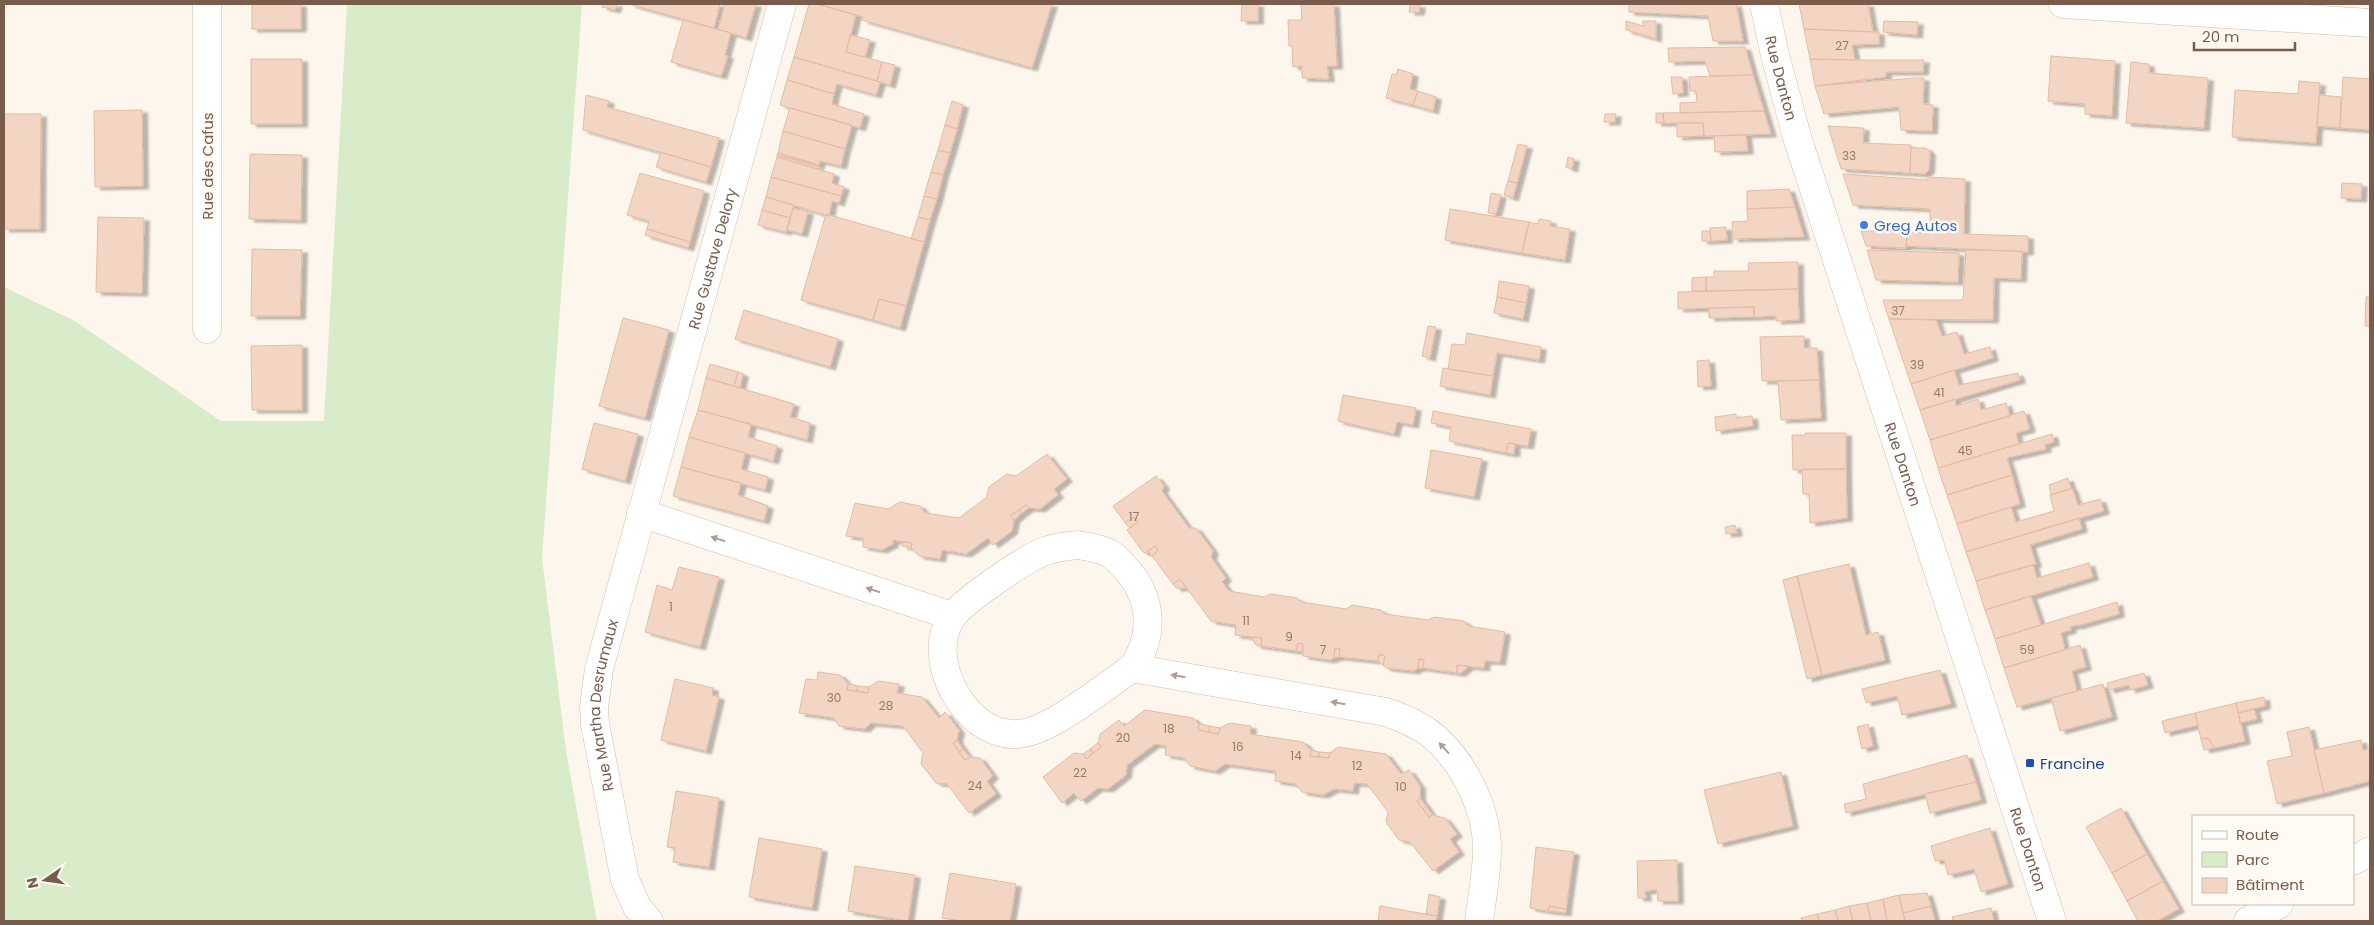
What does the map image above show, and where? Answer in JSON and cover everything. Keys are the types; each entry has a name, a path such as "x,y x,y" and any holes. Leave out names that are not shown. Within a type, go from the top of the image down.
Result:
{"street":[{"name":"Rue des Cafus","path":"207,329 208,4"},
{"name":"Rue Gustave Delory","path":"641,513 782,4"},
{"name":"Rue Danton","path":"1764,4 1774,55 1797,138 2052,921"},
{"path":"2063,4 2370,23"},
{"path":"641,513 952,616"},
{"name":"Rue Martha Desrumaux","path":"641,513 599,669 594,707 595,724 625,880 637,907 649,921"},
{"path":"1078,545 1110,553 1122,563 1134,578 1143,595 1148,611 1148,636 1140,657 1132,668 1046,726 1017,735 998,732 985,726 961,703 951,686 942,653 944,639 952,616 975,597 1044,551 1078,545"},
{"path":"1132,668 1386,712 1424,729 1437,740 1461,770 1481,813 1487,846 1479,921"},
{"path":"2354,860 2370,851"},
{"path":"2248,921 2276,905"}],"green space":[{"path":"347,4 582,4 542,558 566,751 597,921 4,921 4,287 75,321 221,421 324,421"}],"building":[{"path":"252,4 301,4 301,29 252,29"},
{"path":"603,4 617,4 615,10 602,7"},
{"path":"629,4 720,4 714,28"},
{"path":"725,4 756,4 746,38 718,29"},
{"path":"809,4 817,4 856,15 846,52 882,62 877,81 794,57"},
{"path":"817,4 1052,4 1032,68 862,20 863,17"},
{"path":"1242,4 1258,4 1258,21 1241,21"},
{"path":"1301,4 1334,4 1337,66 1327,66 1329,79 1302,78 1302,66 1293,67 1292,46 1289,46 1288,20 1302,20"},
{"path":"1410,4 1420,5 1419,12 1409,12"},
{"path":"1629,4 1736,4 1743,41 1713,41 1708,16 1629,12"},
{"path":"1799,4 1868,4 1873,32 1804,29"},
{"path":"683,20 731,33 725,55 728,56 721,76 671,62"},
{"path":"1626,21 1643,26 1643,21 1656,21 1656,39 1626,30"},
{"path":"1884,21 1918,22 1917,35 1883,32"},
{"path":"1804,29 1879,32 1879,44 1852,45 1855,60 1810,59"},
{"path":"850,35 870,40 865,57 846,52"},
{"path":"1745,47 1753,75 1710,76 1705,61 1669,62 1668,48"},
{"path":"2051,56 2115,61 2112,116 2085,114 2085,104 2048,101"},
{"path":"794,57 880,82 876,95 837,84 834,94 787,80"},
{"path":"251,59 302,59 302,124 251,124"},
{"path":"1810,59 1924,60 1923,72 1886,72 1886,77 1815,86"},
{"path":"882,62 895,65 890,85 877,81"},
{"path":"2131,62 2149,64 2149,73 2208,78 2204,128 2126,123"},
{"path":"1398,69 1413,74 1410,89 1418,91 1413,105 1386,98 1392,74 1396,75"},
{"path":"1753,75 1764,111 1680,113 1680,103 1697,102 1696,91 1690,91 1689,77"},
{"path":"1671,77 1682,77 1683,93 1673,94"},
{"path":"2343,77 2370,79 2370,130 2340,128"},
{"path":"1924,78 1923,104 1933,105 1932,131 1901,130 1899,107 1824,114 1815,86"},
{"path":"787,80 834,94 832,104 864,114 860,128 780,105"},
{"path":"2299,81 2320,83 2316,143 2232,137 2235,90 2298,94"},
{"path":"1418,91 1436,97 1433,111 1413,105"},
{"path":"586,95 609,101 607,107 719,138 711,167 583,130"},
{"path":"2319,95 2341,97 2340,128 2317,126"},
{"path":"952,101 963,105 957,129 945,125"},
{"path":"790,108 852,125 845,149 783,131"},
{"path":"142,110 143,186 95,187 94,111"},
{"path":"1764,111 1771,134 1704,136 1703,123 1664,123 1663,113"},
{"path":"1656,113 1663,113 1664,123 1656,123"},
{"path":"4,114 41,114 40,229 4,229"},
{"path":"1605,114 1616,114 1615,122 1604,122"},
{"path":"1677,123 1703,123 1704,136 1677,137"},
{"path":"945,125 957,129 950,153 938,150"},
{"path":"1828,126 1864,128 1863,143 1911,145 1910,173 1841,169"},
{"path":"783,131 845,149 841,166 820,161 819,165 778,153"},
{"path":"1746,135 1748,151 1715,152 1714,136"},
{"path":"1518,144 1527,146 1517,183 1508,181"},
{"path":"1911,148 1926,148 1930,152 1929,170 1925,174 1910,173"},
{"path":"938,150 950,153 943,175 931,172"},
{"path":"661,152 711,167 706,182 656,167"},
{"path":"778,153 819,165 777,155"},
{"path":"250,154 302,155 301,220 249,219"},
{"path":"777,155 819,167 818,169 777,157"},
{"path":"777,157 834,174 832,183 844,187 841,196 771,177"},
{"path":"1568,157 1574,159 1572,169 1566,167"},
{"path":"931,172 943,175 937,199 924,196"},
{"path":"640,173 704,191 690,242 647,229 649,221 627,215"},
{"path":"1843,174 1928,180 1928,177 1965,179 1964,234 2028,236 2028,252 1906,246 1907,232 1930,233 1930,209 1853,205"},
{"path":"771,177 841,196 839,203 832,201 829,216 766,197"},
{"path":"1508,181 1517,183 1513,198 1504,195"},
{"path":"2342,183 2362,184 2361,199 2341,198"},
{"path":"1789,189 1795,207 1747,209 1747,191"},
{"path":"1491,193 1501,195 1496,214 1488,213"},
{"path":"924,196 937,199 930,220 918,217"},
{"path":"766,197 794,205 790,218 762,210"},
{"path":"1795,207 1804,237 1733,239 1732,222 1748,221 1747,209"},
{"path":"793,208 808,212 802,234 787,230"},
{"path":"1450,209 1529,222 1522,253 1445,240"},
{"path":"762,210 790,218 786,232 758,225"},
{"path":"826,214 924,242 906,306 879,299 873,320 801,300"},
{"path":"98,217 144,218 142,293 96,292"},
{"path":"918,217 930,220 924,242 911,239"},
{"path":"1539,219 1551,221 1550,226 1570,229 1565,260 1522,253 1529,222 1538,224"},
{"path":"1726,227 1727,240 1711,241 1710,228"},
{"path":"647,229 690,242 688,248 645,235"},
{"path":"1702,231 1710,231 1711,241 1702,241"},
{"path":"1861,231 1907,232 1906,248 1866,246"},
{"path":"252,249 302,250 300,316 251,316"},
{"path":"1867,250 1959,253 1958,282 1876,280"},
{"path":"1966,250 2022,251 2021,279 1994,278 1993,320 1889,319 1883,300 1963,300"},
{"path":"1798,262 1798,289 1706,291 1706,277 1714,277 1714,271 1749,271 1748,263"},
{"path":"1706,277 1706,291 1692,291 1692,278"},
{"path":"1499,281 1529,286 1526,303 1497,297"},
{"path":"1798,289 1799,320 1776,321 1776,316 1754,317 1754,307 1678,309 1678,292"},
{"path":"1497,297 1526,303 1523,319 1494,313"},
{"path":"2366,297 2370,297 2370,326 2365,326"},
{"path":"879,299 906,306 900,328 873,320"},
{"path":"1754,307 1754,317 1709,318 1709,308"},
{"path":"744,310 838,339 830,367 735,339"},
{"path":"623,318 669,330 645,418 599,406"},
{"path":"1889,319 1936,320 1942,336 1957,332 1964,354 1990,347 1993,358 1911,384"},
{"path":"1428,326 1436,327 1430,358 1422,356"},
{"path":"1467,333 1541,347 1539,360 1497,353 1493,376 1448,369 1452,344 1465,345"},
{"path":"1804,336 1804,348 1817,348 1819,380 1762,381 1760,337"},
{"path":"302,345 302,410 252,410 251,346"},
{"path":"1709,360 1711,386 1698,387 1697,361"},
{"path":"710,364 738,372 734,386 706,378"},
{"path":"1443,368 1493,376 1490,395 1440,386"},
{"path":"1954,370 1959,385 2018,373 2020,380 1920,410 1911,384"},
{"path":"738,372 743,374 740,388 734,386"},
{"path":"706,378 794,404 790,417 810,423 807,440 698,410"},
{"path":"1819,380 1821,418 1781,420 1778,381"},
{"path":"1343,395 1416,408 1413,425 1397,422 1394,434 1338,421"},
{"path":"1955,399 1956,406 1978,399 1981,410 2006,403 2010,416 1930,440 1920,410"},
{"path":"698,410 751,424 748,437 777,446 773,461 689,437"},
{"path":"1433,411 1531,429 1528,446 1508,443 1506,453 1449,441 1451,427 1431,423"},
{"path":"2024,411 2030,429 2016,433 2019,444 1938,468 1930,440"},
{"path":"1736,414 1736,418 1752,416 1753,426 1716,431 1715,417"},
{"path":"594,423 638,434 625,481 582,469"},
{"path":"1805,433 1846,433 1846,469 1793,470 1792,435 1806,435"},
{"path":"2052,434 2054,442 2045,445 2046,449 2007,458 2012,475 1947,495 1938,468"},
{"path":"689,437 745,453 741,469 768,477 765,490 681,467"},
{"path":"1508,443 1515,444 1514,454 1506,453"},
{"path":"1431,450 1482,459 1474,497 1425,488"},
{"path":"1047,454 1067,479 1054,489 1058,495 1040,509 1029,508 1026,505 1010,516 1014,520 1012,531 993,545 988,538 966,554 942,550 940,559 919,556 911,548 912,543 893,540 893,544 882,550 863,547 863,538 846,536 855,503 888,509 900,502 920,506 925,513 959,518 986,498 989,487 1007,474 1016,476"},
{"path":"681,467 741,483 738,495 768,506 764,521 673,496"},
{"path":"1802,469 1846,469 1847,518 1810,523 1809,494 1803,494"},
{"path":"2012,475 2020,504 1957,524 1947,495"},
{"path":"1156,476 1164,486 1162,491 1189,528 1196,528 1213,551 1211,557 1226,578 1222,582 1229,591 1264,597 1271,594 1297,598 1301,602 1346,609 1352,605 1381,610 1385,614 1428,620 1434,617 1464,621 1468,626 1505,632 1500,662 1485,661 1484,668 1457,665 1457,673 1423,668 1424,660 1419,659 1418,668 1414,671 1386,668 1383,665 1385,656 1379,654 1378,661 1339,657 1340,649 1335,648 1334,658 1330,660 1303,656 1303,644 1298,643 1296,651 1261,646 1262,638 1235,635 1236,625 1211,621 1180,579 1173,584 1152,556 1158,551 1155,546 1146,553 1143,552 1127,530 1138,522 1134,517 1125,523 1113,506"},
{"path":"2068,478 2071,489 2051,495 2049,485"},
{"path":"2072,488 2078,505 2100,499 2104,511 1966,552 1957,524 2011,507 2016,522 2054,511 2050,495"},
{"path":"1026,505 1029,508 1022,513 1019,510"},
{"path":"1019,510 1022,513 1014,520 1010,516"},
{"path":"1134,517 1138,522 1130,528 1125,523"},
{"path":"2079,518 2082,529 2030,545 2036,564 1976,581 1966,552"},
{"path":"1735,525 1737,533 1726,534 1725,527"},
{"path":"903,542 912,543 911,548 902,546"},
{"path":"1155,546 1158,551 1152,556 1148,551"},
{"path":"2089,563 2093,577 1985,610 1976,581 2033,565 2037,578"},
{"path":"1849,564 1866,635 1878,632 1885,660 1822,675 1797,576"},
{"path":"679,567 719,577 700,647 645,632 657,585 672,590"},
{"path":"1797,576 1822,675 1807,679 1783,580"},
{"path":"1180,579 1186,588 1176,588 1173,584"},
{"path":"2031,596 2041,625 1995,639 1985,610"},
{"path":"2117,602 2119,614 2070,627 2071,630 2061,633 2065,650 2004,668 1995,639"},
{"path":"1251,637 1262,638 1261,646 1256,645"},
{"path":"1298,643 1303,644 1302,654 1300,651 1296,651"},
{"path":"2080,645 2086,667 2072,671 2077,691 2017,707 2004,668"},
{"path":"1335,648 1340,649 1339,657 1334,658"},
{"path":"1379,654 1385,656 1383,665 1378,661"},
{"path":"1419,659 1424,660 1423,668 1418,668"},
{"path":"1457,665 1469,666 1461,673 1457,673"},
{"path":"1940,670 1951,704 1902,715 1897,696 1866,703 1862,689"},
{"path":"818,672 840,675 848,684 847,690 868,693 869,687 878,681 899,684 897,693 922,697 939,718 945,712 959,730 957,740 953,743 965,760 970,757 980,758 993,776 987,781 996,794 969,813 947,784 936,783 921,764 923,753 903,726 871,723 865,729 839,726 834,718 799,713 806,679 817,680"},
{"path":"2144,673 2148,685 2130,690 2129,685 2109,690 2107,683"},
{"path":"675,679 713,688 712,695 719,697 706,751 661,740"},
{"path":"848,684 858,686 857,691 847,690"},
{"path":"2103,684 2112,717 2060,731 2051,698"},
{"path":"858,686 869,687 868,693 857,691"},
{"path":"2264,697 2265,706 2238,713 2236,703"},
{"path":"2236,703 2245,741 2214,748 2208,738 2201,739 2195,713"},
{"path":"2254,709 2257,719 2240,723 2238,713"},
{"path":"1145,710 1193,718 1199,724 1198,730 1218,734 1220,728 1230,723 1251,726 1250,734 1303,742 1311,750 1310,756 1329,758 1330,753 1338,747 1386,754 1401,774 1409,770 1420,786 1420,798 1417,801 1429,817 1432,815 1445,818 1457,834 1450,839 1459,852 1433,871 1410,842 1399,840 1386,822 1388,812 1367,784 1354,783 1353,791 1334,789 1323,795 1302,792 1296,784 1275,781 1276,771 1225,764 1215,771 1190,766 1184,758 1165,755 1166,746 1155,744 1127,765 1126,775 1108,789 1098,788 1081,801 1074,793 1062,803 1043,777 1074,753 1083,754 1086,759 1101,747 1098,743 1100,734 1119,720 1124,726"},
{"path":"2195,713 2198,725 2165,733 2162,721"},
{"path":"1199,724 1210,726 1209,732 1198,730"},
{"path":"1868,724 1873,746 1862,749 1857,727"},
{"path":"1210,726 1220,728 1218,734 1209,732"},
{"path":"2309,727 2324,793 2277,804 2267,761 2292,756 2287,732"},
{"path":"2208,738 2214,748 2204,750 2201,739"},
{"path":"957,740 963,749 959,752 953,743"},
{"path":"2361,740 2363,750 2370,749 2370,781 2324,793 2314,750"},
{"path":"1098,743 1101,747 1093,753 1090,749"},
{"path":"963,749 970,757 965,760 959,752"},
{"path":"1090,749 1093,753 1086,759 1083,754"},
{"path":"1311,750 1319,752 1319,757 1310,756"},
{"path":"1319,752 1330,753 1329,758 1319,757"},
{"path":"1967,755 1976,782 1846,813 1844,804 1866,799 1863,784"},
{"path":"1781,772 1793,826 1718,844 1704,790"},
{"path":"1976,782 1981,800 1930,813 1925,794"},
{"path":"676,791 719,798 709,867 673,862 675,848 667,847"},
{"path":"1420,798 1426,806 1423,809 1417,801"},
{"path":"1426,806 1432,815 1429,817 1423,809"},
{"path":"2121,808 2147,854 2112,873 2086,827"},
{"path":"1990,828 2008,884 1981,892 1974,869 1948,875 1944,860 1935,861 1931,846"},
{"path":"759,838 822,849 812,908 749,897"},
{"path":"1536,847 1574,852 1566,909 1549,906 1548,911 1530,908"},
{"path":"2147,854 2163,881 2127,901 2112,873"},
{"path":"1677,860 1678,901 1658,901 1657,890 1645,891 1646,898 1638,898 1637,861"},
{"path":"855,866 915,875 908,921 848,911"},
{"path":"950,873 1016,884 1010,921 962,921 942,918"},
{"path":"2163,881 2179,909 2157,921 2138,921 2127,901"},
{"path":"1927,893 1931,906 1903,913 1899,895"},
{"path":"1429,894 1440,897 1437,916 1426,914"},
{"path":"1899,895 1905,921 1887,921 1883,899"},
{"path":"1883,899 1887,921 1871,921 1867,903"},
{"path":"1867,903 1871,921 1853,921 1849,906"},
{"path":"1380,906 1437,916 1436,921 1378,921"},
{"path":"1549,906 1566,909 1566,913 1548,911"},
{"path":"1849,906 1853,921 1838,921 1835,910"},
{"path":"1931,906 1935,921 1905,921 1903,913"},
{"path":"1991,908 1994,921 1953,921 1952,917"},
{"path":"1835,910 1838,921 1819,921 1817,914"},
{"path":"1817,914 1819,921 1802,921 1801,918"}],"place":[{"name":"Greg Autos","path":"1864,225"},
{"name":"Francine","path":"2030,763"}]}
